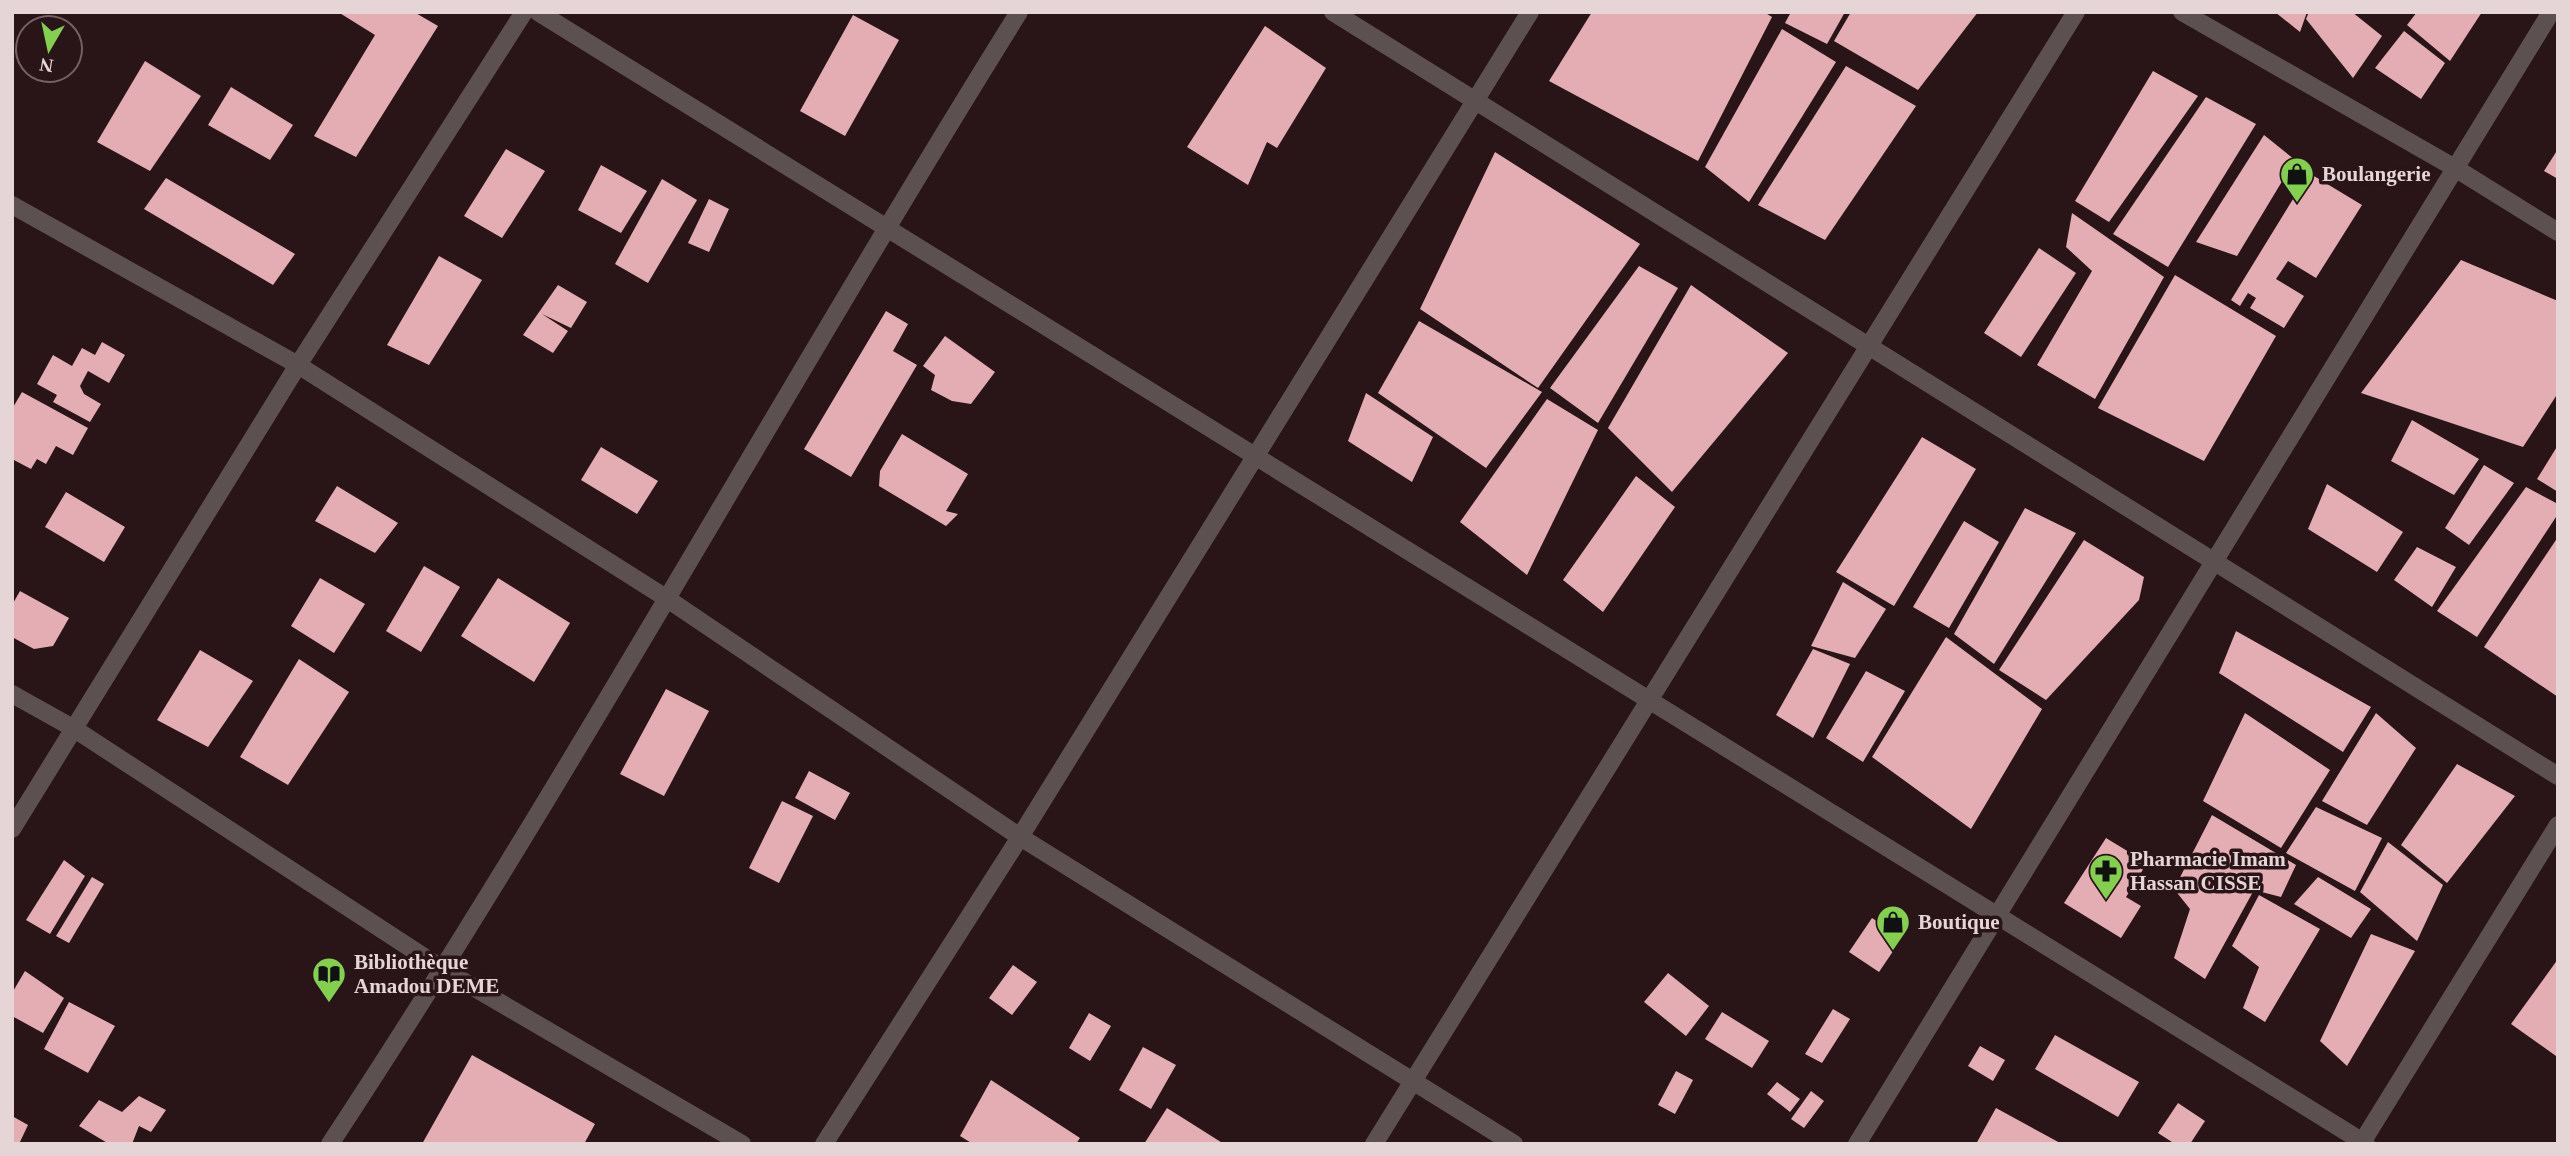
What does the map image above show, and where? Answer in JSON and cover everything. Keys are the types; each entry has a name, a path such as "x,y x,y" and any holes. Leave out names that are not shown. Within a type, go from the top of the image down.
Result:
{"street":[{"path":"12,830 298,365 524,12"},
{"path":"538,12 2363,1143 2558,825"},
{"path":"330,1144 444,970 885,227 1018,12"},
{"path":"1333,12 2558,776"},
{"path":"824,1144 1020,837 1530,12"},
{"path":"1374,1144 2076,12"},
{"path":"2182,12 2455,168 2558,232"},
{"path":"1857,1144 2551,12"},
{"path":"12,205 298,365 666,598 1020,837 1514,1144"},
{"path":"12,694 73,728 444,970 742,1144"}],"building":[{"path":"338,12 414,12 438,26 356,157 314,136 375,35"},
{"path":"1592,12 1764,12 1772,17 1698,161 1549,81"},
{"path":"1791,12 1845,12 1827,44 1785,23"},
{"path":"1851,12 1978,12 1918,90 1834,41"},
{"path":"2275,12 2307,12 2300,32"},
{"path":"2309,12 2352,12 2382,36 2353,78 2306,19"},
{"path":"2417,12 2482,12 2450,61 2407,25"},
{"path":"853,15 899,40 845,136 800,111"},
{"path":"1265,26 1326,68 1277,148 1267,142 1248,185 1187,147"},
{"path":"1782,29 1836,62 1749,202 1705,167"},
{"path":"2404,31 2445,63 2421,99 2375,68"},
{"path":"145,61 201,96 150,171 97,142"},
{"path":"1846,66 1916,106 1825,240 1758,205"},
{"path":"2153,71 2198,96 2109,222 2075,201"},
{"path":"231,87 293,125 270,160 208,125"},
{"path":"2206,97 2256,124 2168,267 2113,234"},
{"path":"2264,135 2295,160 2237,256 2196,242"},
{"path":"506,149 545,171 502,238 464,216"},
{"path":"2558,149 2558,179 2544,171"},
{"path":"1495,152 1640,244 1538,388 1420,309"},
{"path":"601,165 647,191 621,233 578,210"},
{"path":"2309,173 2362,205 2316,278 2288,261 2276,279 2304,296 2284,328 2250,308 2256,298 2248,293 2240,306 2231,300"},
{"path":"166,178 295,254 273,285 144,209"},
{"path":"662,179 697,200 648,283 615,264"},
{"path":"709,199 729,209 709,252 688,243"},
{"path":"2072,213 2164,277 2095,399 2037,365 2092,271 2066,247"},
{"path":"2039,248 2076,273 2021,357 1984,333"},
{"path":"439,256 482,280 429,365 387,345"},
{"path":"2461,260 2558,301 2558,393 2523,447 2361,393"},
{"path":"1639,266 1678,288 1598,423 1550,388"},
{"path":"2175,275 2276,336 2204,461 2098,408"},
{"path":"558,285 587,302 571,328 542,314 568,331 553,353 523,335"},
{"path":"1691,285 1788,353 1672,492 1608,428"},
{"path":"886,311 908,324 893,351 917,365 851,477 804,449"},
{"path":"1419,321 1542,392 1486,468 1378,393"},
{"path":"945,336 995,372 971,404 952,401 931,390 935,375 923,366"},
{"path":"102,342 125,355 109,383 88,371 80,386 84,394 101,404 90,422 53,402 57,395 37,384 53,355 72,366 82,348 95,355"},
{"path":"22,392 88,428 73,455 56,446 46,464 37,459 31,469 12,459 12,409"},
{"path":"1366,393 1433,437 1412,482 1348,441"},
{"path":"1547,399 1598,430 1527,575 1460,522"},
{"path":"2412,420 2479,459 2454,495 2391,461"},
{"path":"902,434 968,474 946,511 958,514 946,526 879,486 880,471"},
{"path":"1922,437 1976,469 1894,606 1836,572"},
{"path":"2558,445 2558,492 2537,479"},
{"path":"601,447 658,481 637,514 581,480"},
{"path":"2484,465 2514,483 2469,545 2445,528"},
{"path":"1636,476 1675,507 1603,612 1563,580"},
{"path":"2327,484 2403,532 2377,572 2308,529"},
{"path":"337,486 398,523 375,553 315,521"},
{"path":"2526,487 2558,504 2558,514 2477,637 2437,611"},
{"path":"66,492 125,527 104,562 45,527"},
{"path":"2025,508 2076,533 1994,664 1954,634"},
{"path":"1964,521 1999,542 1949,628 1913,607"},
{"path":"2558,537 2558,697 2484,647"},
{"path":"2084,540 2144,577 2139,600 2046,700 1999,670"},
{"path":"2417,547 2456,567 2432,607 2394,580"},
{"path":"424,566 460,587 421,652 386,631"},
{"path":"320,578 365,604 334,653 291,626"},
{"path":"498,578 570,623 534,682 461,636"},
{"path":"1843,582 1886,609 1855,658 1811,646"},
{"path":"20,591 69,618 53,646 34,649 12,637 12,605"},
{"path":"2236,631 2371,707 2343,752 2219,673"},
{"path":"1946,637 2042,709 1971,829 1872,757"},
{"path":"1813,649 1850,664 1813,738 1776,715"},
{"path":"200,650 253,681 208,747 157,720"},
{"path":"299,659 349,692 288,785 240,757"},
{"path":"1866,671 1905,691 1863,762 1826,738"},
{"path":"666,689 709,711 664,796 620,774"},
{"path":"2245,713 2330,770 2281,848 2203,801"},
{"path":"2376,713 2416,748 2367,825 2322,801"},
{"path":"2457,764 2515,796 2447,883 2401,845"},
{"path":"809,771 850,793 835,820 795,798"},
{"path":"782,801 813,816 779,883 749,868"},
{"path":"2316,807 2382,838 2355,891 2286,853"},
{"path":"2212,815 2296,865 2281,897 2254,890 2205,979 2174,958 2190,909 2174,889"},
{"path":"2106,838 2147,863 2126,897 2141,906 2121,938 2064,903"},
{"path":"2388,842 2443,885 2417,941 2360,892"},
{"path":"64,860 85,876 50,934 26,920"},
{"path":"92,877 104,884 69,943 56,936"},
{"path":"2318,877 2371,909 2351,938 2294,904"},
{"path":"2259,895 2320,929 2265,1022 2243,1008 2259,967 2232,946"},
{"path":"1872,918 1902,938 1879,972 1849,952"},
{"path":"2371,934 2415,951 2347,1066 2320,1041"},
{"path":"2558,959 2558,1055 2556,1056 2511,1024"},
{"path":"1013,965 1037,982 1012,1015 989,998"},
{"path":"25,971 64,998 43,1033 12,1016 12,993"},
{"path":"1668,973 1709,1006 1686,1036 1644,1002"},
{"path":"69,1002 115,1026 88,1073 44,1049"},
{"path":"1833,1009 1850,1019 1822,1063 1805,1054"},
{"path":"1722,1012 1769,1041 1752,1068 1705,1039"},
{"path":"1089,1013 1111,1026 1090,1061 1069,1048"},
{"path":"2055,1035 2139,1082 2118,1117 2035,1069"},
{"path":"1980,1046 2005,1060 1993,1081 1968,1066"},
{"path":"1143,1047 1176,1065 1151,1109 1119,1090"},
{"path":"472,1055 595,1124 584,1144 422,1144"},
{"path":"1676,1071 1693,1080 1675,1114 1658,1105"},
{"path":"991,1080 1080,1138 1076,1144 973,1144 960,1136"},
{"path":"1777,1082 1800,1099 1790,1112 1767,1094"},
{"path":"1811,1091 1824,1101 1804,1128 1791,1119"},
{"path":"139,1096 166,1110 151,1132 139,1126 132,1144 109,1144 79,1126 99,1100 122,1112"},
{"path":"2178,1103 2205,1121 2190,1144 2175,1144 2158,1133"},
{"path":"1167,1108 1224,1144 1144,1144"},
{"path":"1996,1108 2062,1144 1976,1144"},
{"path":"12,1116 28,1125 19,1144 12,1144"}],"place":[{"name":"Boulangerie","path":"2297,204"},
{"name":"Pharmacie Imam Hassan CISSE","path":"2106,901"},
{"name":"Boutique","path":"1893,952"},
{"name":"Bibliothèque Amadou DEME","path":"329,1004"}]}
